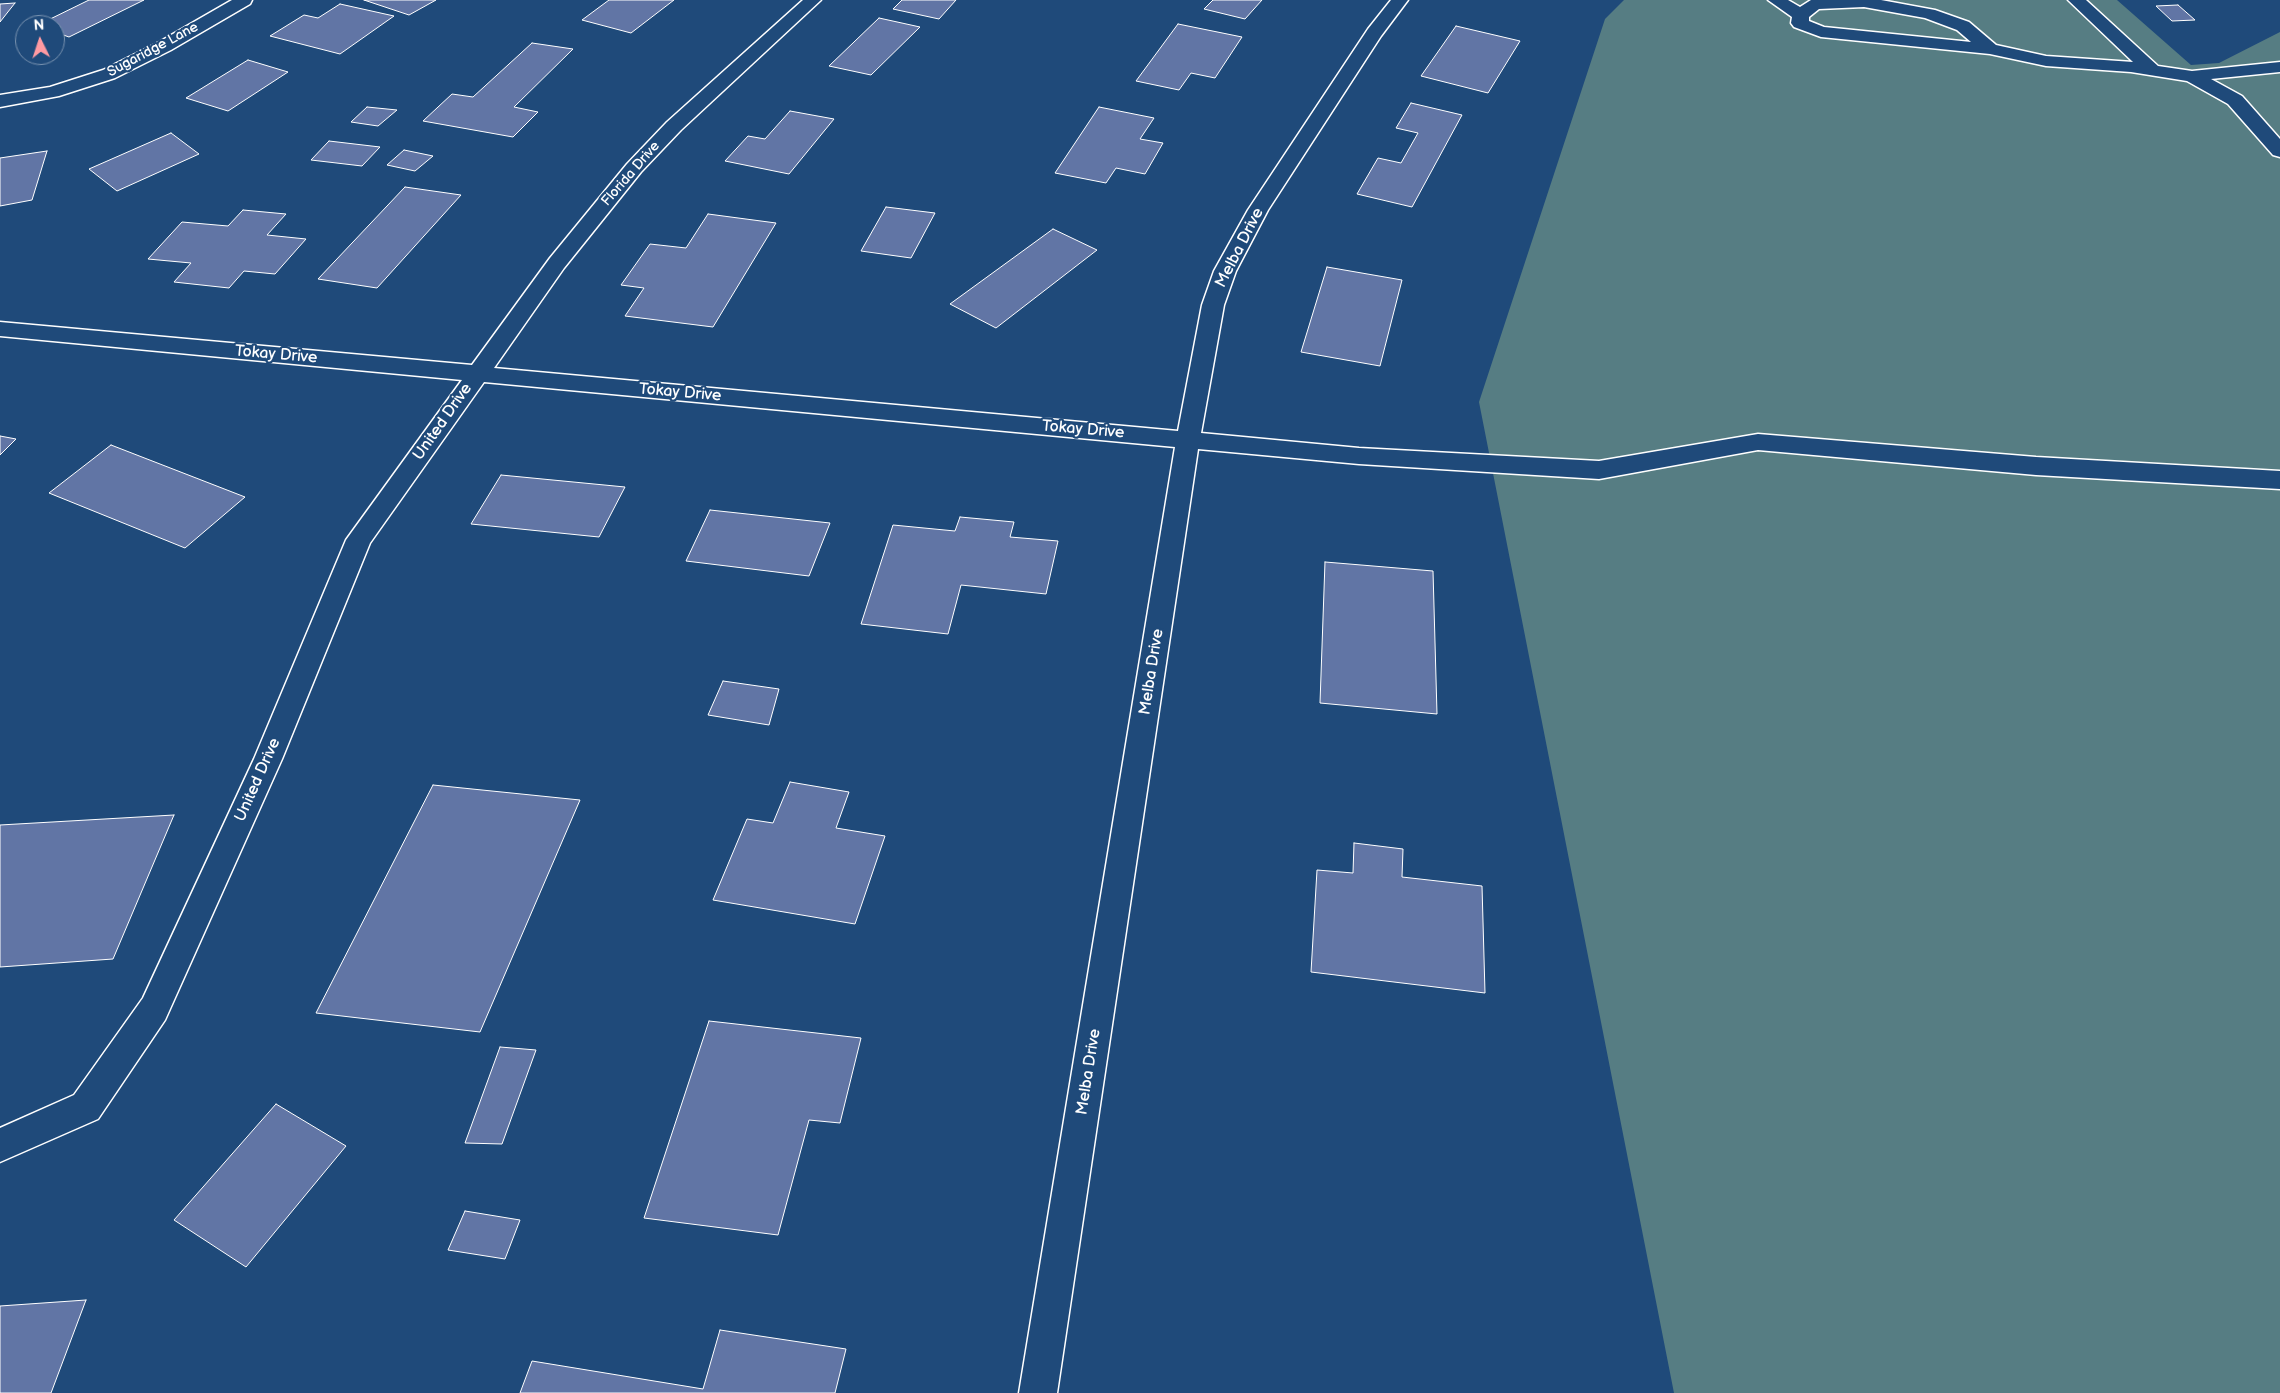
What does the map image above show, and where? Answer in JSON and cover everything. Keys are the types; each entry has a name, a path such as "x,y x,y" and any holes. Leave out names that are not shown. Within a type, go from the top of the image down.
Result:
{"street":[{"name":"Sugaridge Lane","path":"0,101 53,92 109,74 165,46 244,0"},
{"name":"Florida Drive","path":"477,374 557,263 634,168 674,126 813,0"},
{"name":"Melba Drive","path":"1038,1393 1197,383 1214,305 1226,271 1258,210 1374,33 1400,0"},
{"path":"1776,0 1801,15"},
{"path":"2076,0 2152,70"},
{"path":"1990,50 1963,26 1929,14 1883,5 1864,2 1815,4 1801,15 1800,23 1821,32 1990,50 2046,60 2152,70 2192,76 2280,68"},
{"path":"2192,76 2235,100 2280,151"},
{"name":"Tokay Drive","path":"0,329 1359,456 1599,470 1758,442 2036,466 2280,480"},
{"name":"United Drive","path":"0,1145 86,1107 154,1008 268,759 359,540 477,374"}],"green space":[{"path":"1624,0 2117,0 2191,65 2219,63 2280,32 2280,1393 1674,1393 1479,402 1605,19"}],"building":[{"path":"89,0 144,0 69,37 65,36 65,15 58,15"},
{"path":"364,0 436,0 409,15"},
{"path":"609,0 674,0 631,33 582,20"},
{"path":"902,0 956,0 939,19 893,9"},
{"path":"1213,0 1262,0 1245,19 1204,9"},
{"path":"15,3 0,22 0,4"},
{"path":"340,4 394,16 340,54 270,36 304,15 318,18"},
{"path":"2178,5 2195,20 2172,21 2156,6"},
{"path":"879,18 920,27 871,75 829,66"},
{"path":"1178,24 1242,37 1215,78 1191,73 1179,90 1136,81"},
{"path":"1456,26 1520,41 1488,93 1421,76"},
{"path":"532,43 573,49 514,107 538,112 513,137 423,121 452,94 473,97"},
{"path":"248,60 288,72 228,111 186,98"},
{"path":"1411,103 1462,115 1412,207 1357,194 1378,158 1401,163 1418,133 1396,128"},
{"path":"367,107 397,110 378,126 351,122"},
{"path":"1099,107 1154,118 1140,139 1163,143 1145,174 1116,168 1106,183 1055,173"},
{"path":"790,111 834,119 789,174 725,161 748,136 765,139"},
{"path":"171,133 199,154 117,191 89,169"},
{"path":"329,141 380,147 362,166 311,160"},
{"path":"404,150 433,156 415,171 387,165"},
{"path":"47,151 32,200 0,206 0,158"},
{"path":"405,187 461,195 377,288 318,279"},
{"path":"886,207 935,213 911,258 861,251"},
{"path":"243,210 286,214 267,235 306,239 275,274 244,271 229,288 174,282 191,263 148,259 182,222 228,226"},
{"path":"708,214 776,223 713,327 625,316 644,288 621,285 650,244 686,248"},
{"path":"1053,229 1097,250 996,328 950,304"},
{"path":"1327,267 1402,280 1380,366 1301,352"},
{"path":"0,436 16,439 0,455"},
{"path":"111,445 245,497 185,548 49,493"},
{"path":"501,475 625,487 599,537 471,524"},
{"path":"710,510 830,523 809,576 686,561"},
{"path":"960,517 1014,522 1010,537 1058,541 1046,594 961,585 948,634 861,624 893,525 955,531"},
{"path":"1325,562 1433,571 1437,714 1320,703"},
{"path":"723,681 779,689 769,725 708,715"},
{"path":"790,782 849,792 836,828 885,836 855,924 713,900 747,819 773,823"},
{"path":"433,785 580,800 480,1032 316,1013"},
{"path":"174,815 113,959 0,967 0,825"},
{"path":"1354,843 1403,849 1402,877 1482,886 1485,993 1311,972 1317,870 1353,873"},
{"path":"709,1021 861,1038 840,1123 809,1120 778,1235 644,1218"},
{"path":"500,1047 536,1050 502,1144 465,1143"},
{"path":"276,1104 346,1146 246,1267 174,1220"},
{"path":"465,1211 520,1220 505,1259 448,1250"},
{"path":"86,1300 51,1393 0,1393 0,1306"},
{"path":"720,1330 846,1349 835,1393 520,1393 532,1361 703,1389"}]}
